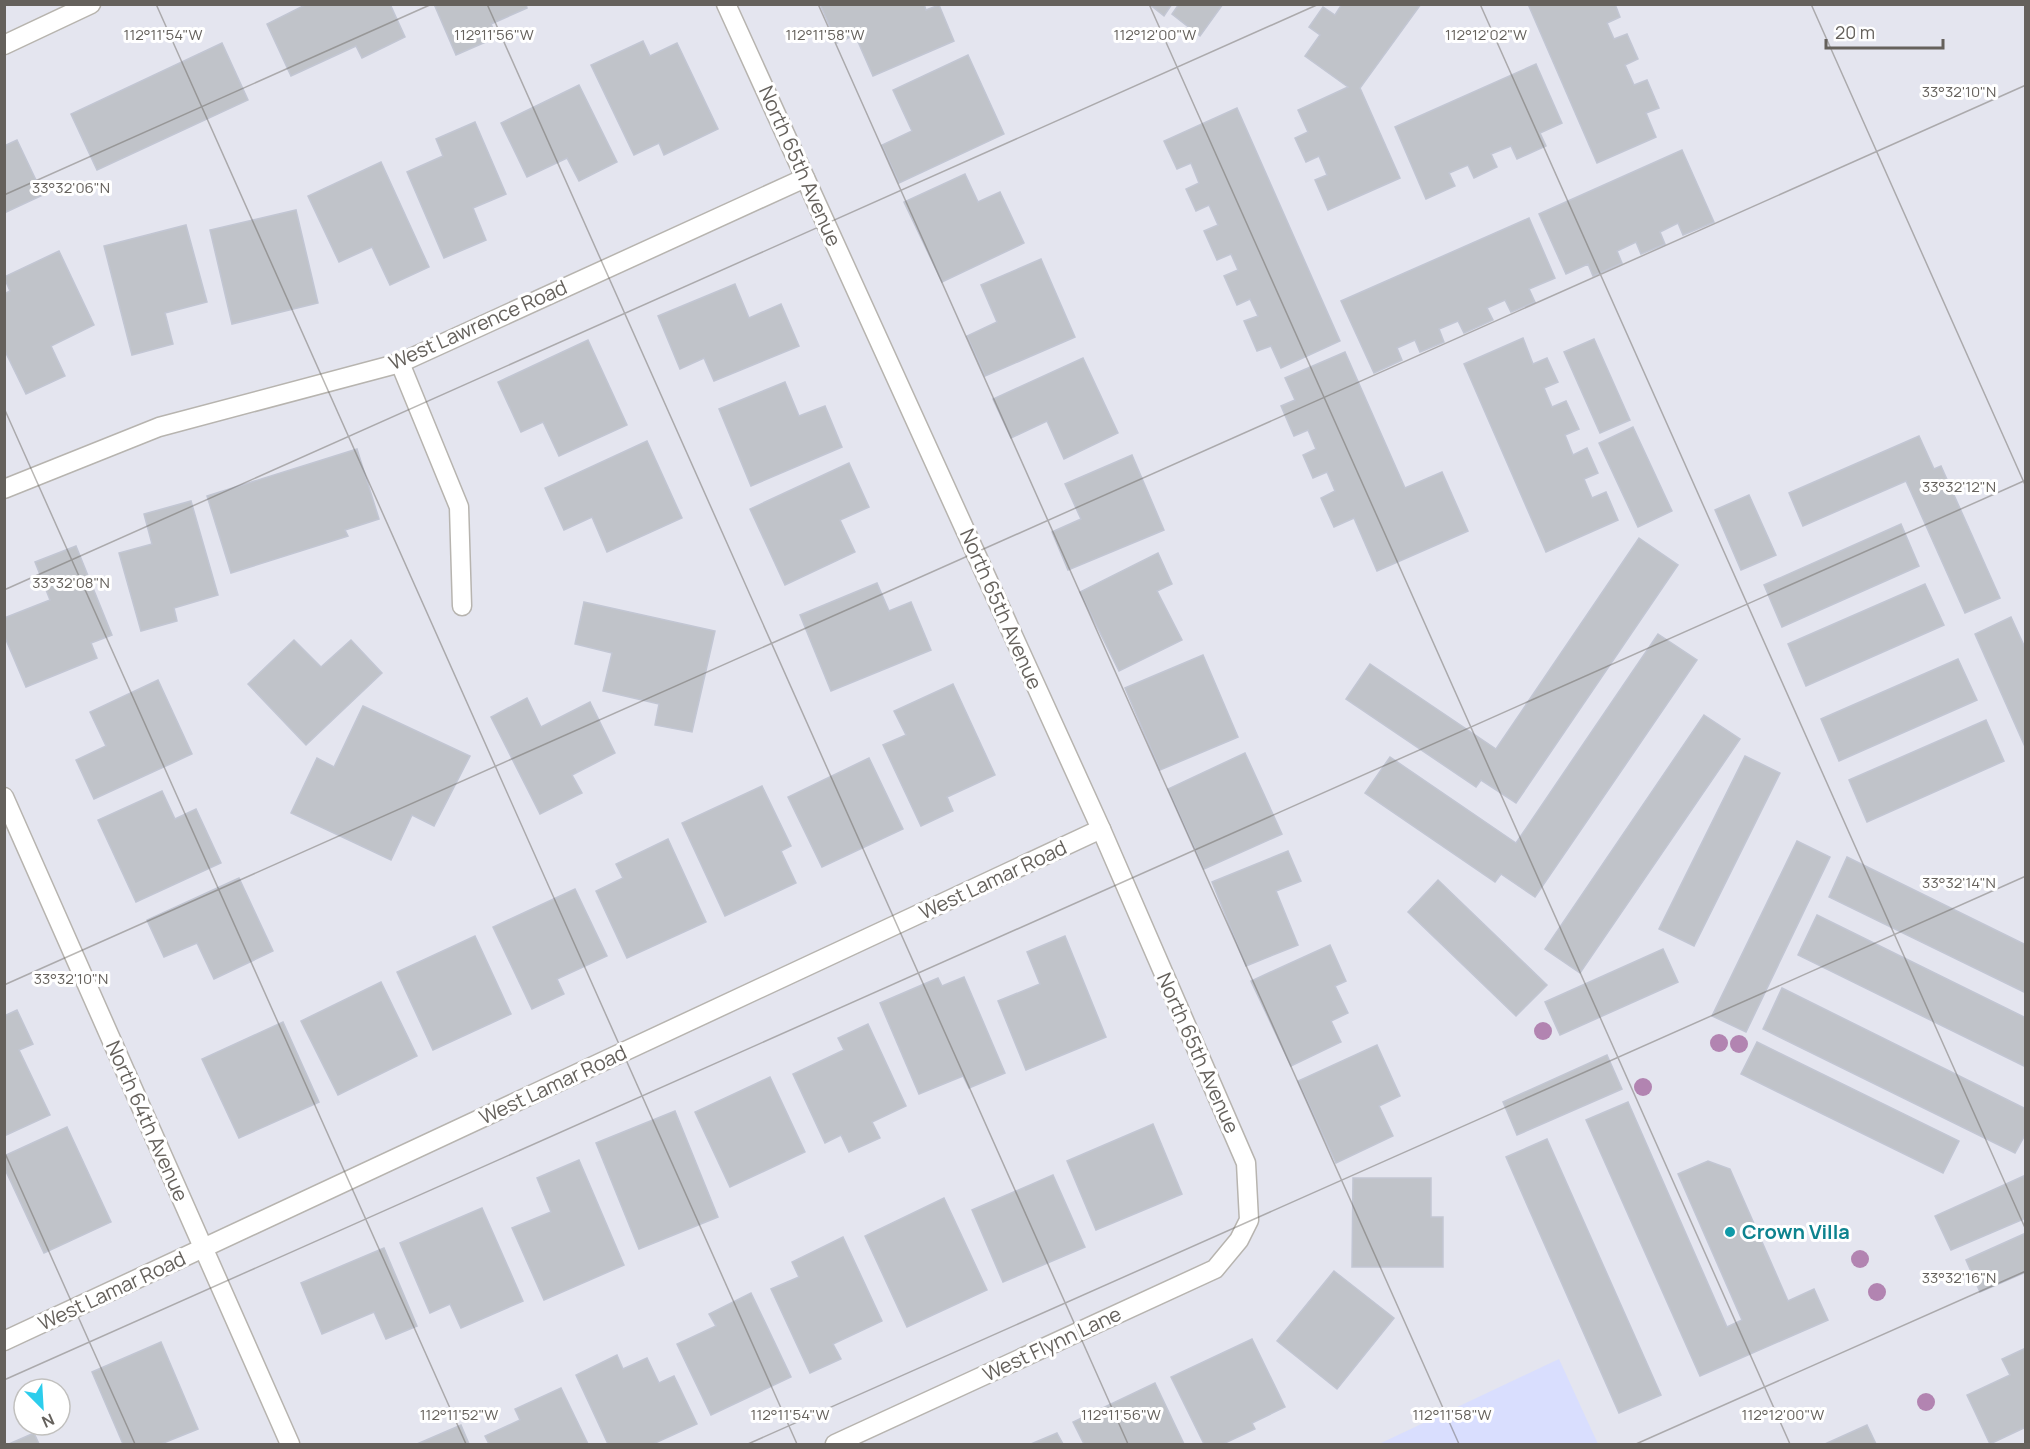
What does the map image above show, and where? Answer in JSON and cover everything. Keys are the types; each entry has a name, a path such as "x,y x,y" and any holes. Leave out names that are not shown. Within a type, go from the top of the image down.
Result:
{"street":[{"path":"4,45 91,4"},
{"name":"North 65th Avenue","path":"726,4 1101,829 1246,1163 1249,1220"},
{"name":"West Lawrence Road","path":"4,489 159,427 400,363 805,177"},
{"path":"400,363 459,507 462,606"},
{"name":"North 64th Avenue","path":"6,807 290,1444"},
{"name":"West Lamar Road","path":"4,1341 1101,829"},
{"name":"West Flynn Lane","path":"835,1444 1215,1269 1239,1240 1249,1220"}],"shaded area":[{"path":"1559,1359 1598,1444 1379,1444"}],"building":[{"path":"307,4 390,4 405,37 362,58 356,46 291,76 267,24"},
{"path":"434,4 526,4 527,8 491,24 497,37 456,55"},
{"path":"820,4 924,4 926,10 939,5 954,41 873,76 855,35 837,43"},
{"path":"1149,4 1172,4 1164,16"},
{"path":"1179,4 1223,4 1200,36 1172,14"},
{"path":"1342,4 1421,4 1360,88 1400,178 1328,210 1315,180 1327,175 1319,156 1306,162 1295,138 1308,132 1298,110 1348,87 1305,56 1320,35 1309,27 1323,7 1335,15"},
{"path":"1528,4 1615,4 1620,17 1607,23 1614,39 1627,34 1638,59 1625,65 1634,85 1647,80 1659,108 1646,113 1656,137 1597,163"},
{"path":"643,41 650,56 677,43 718,129 664,155 659,143 634,155 591,65"},
{"path":"222,43 248,100 97,170 71,114"},
{"path":"968,55 1004,134 899,183 882,145 912,131 893,90"},
{"path":"1536,64 1562,123 1540,133 1546,146 1517,159 1511,146 1491,154 1497,167 1474,178 1468,165 1449,173 1455,186 1426,199 1395,127"},
{"path":"579,85 617,162 579,181 567,158 527,177 501,123"},
{"path":"1237,108 1340,341 1281,368 1271,346 1257,351 1244,321 1258,316 1250,299 1237,305 1224,276 1238,270 1231,254 1217,260 1204,231 1218,225 1209,205 1196,211 1186,189 1199,183 1191,163 1177,169 1164,141"},
{"path":"475,122 506,194 473,208 486,240 444,258 407,172 443,156 436,139"},
{"path":"17,140 43,195 4,213 4,146"},
{"path":"1682,150 1714,222 1683,235 1678,223 1660,232 1665,244 1641,254 1636,242 1617,251 1622,263 1593,276 1588,264 1566,274 1539,214"},
{"path":"381,162 429,267 390,285 372,247 339,262 308,196"},
{"path":"965,174 978,202 1000,192 1024,243 942,282 904,202"},
{"path":"296,210 318,303 232,324 210,230"},
{"path":"1529,218 1555,278 1529,289 1535,302 1511,312 1505,300 1487,308 1493,320 1464,333 1458,321 1439,329 1444,342 1420,352 1415,340 1397,348 1402,360 1374,373 1341,301"},
{"path":"186,225 207,302 165,313 173,344 132,355 104,246"},
{"path":"59,251 94,325 51,346 65,376 26,394 4,349 4,294 10,291 4,277"},
{"path":"1041,259 1075,337 985,376 967,336 997,322 981,285"},
{"path":"735,284 749,318 781,304 799,346 714,381 704,358 680,369 658,316"},
{"path":"1523,338 1533,364 1547,358 1558,382 1544,388 1552,407 1566,401 1579,429 1565,435 1573,455 1587,448 1598,473 1584,479 1592,498 1606,492 1618,520 1546,552 1464,364"},
{"path":"1594,339 1630,420 1600,433 1564,352"},
{"path":"588,340 627,425 559,456 543,422 521,432 498,382"},
{"path":"1345,352 1405,488 1442,472 1468,531 1377,571 1354,518 1334,527 1321,498 1335,491 1327,472 1313,478 1303,455 1316,449 1308,430 1294,436 1281,406 1295,400 1285,378"},
{"path":"1083,358 1118,433 1064,459 1047,421 1011,438 993,399"},
{"path":"785,382 799,416 825,406 842,447 751,486 719,409"},
{"path":"1633,427 1672,511 1638,527 1599,443"},
{"path":"1919,436 1934,469 1941,466 2000,598 1965,613 1906,481 1803,526 1789,493"},
{"path":"647,441 682,518 607,552 592,517 564,530 545,488"},
{"path":"357,449 379,519 345,530 348,536 231,573 207,496"},
{"path":"1132,455 1164,530 1068,570 1052,532 1081,519 1065,484"},
{"path":"849,463 869,507 840,520 855,552 785,585 750,509"},
{"path":"1749,495 1776,555 1741,570 1715,510"},
{"path":"191,501 218,595 174,608 177,621 141,631 119,553 152,544 144,514"},
{"path":"1901,524 1919,566 1782,627 1764,585"},
{"path":"1639,538 1678,565 1516,803 1481,780 1476,787 1346,699 1370,664 1496,749"},
{"path":"76,546 112,635 91,643 97,658 26,687 4,635 4,618 50,600 35,562"},
{"path":"1158,553 1172,584 1157,591 1182,640 1119,671 1080,592"},
{"path":"877,583 889,611 911,602 931,650 831,691 800,615"},
{"path":"1925,584 1944,625 1806,686 1788,644"},
{"path":"584,602 715,631 692,732 655,725 659,704 603,691 612,653 575,644"},
{"path":"2011,617 2026,650 2026,749 1975,634"},
{"path":"1658,634 1697,660 1535,897 1501,874 1495,882 1365,793 1390,757 1516,843"},
{"path":"294,640 321,667 351,640 382,673 306,745 248,684"},
{"path":"1203,655 1238,737 1160,770 1125,688"},
{"path":"1958,659 1977,700 1839,761 1821,719"},
{"path":"158,680 192,754 94,799 76,760 106,746 90,712"},
{"path":"953,684 995,775 947,797 953,811 921,826 883,745 906,735 894,711"},
{"path":"527,698 541,727 590,702 615,753 572,775 582,793 540,814 491,717"},
{"path":"363,706 470,756 434,826 412,815 391,860 291,813 317,758 334,767"},
{"path":"1704,715 1740,739 1580,973 1545,949"},
{"path":"1986,720 2004,761 1867,822 1849,780"},
{"path":"1245,753 1282,834 1204,869 1168,789"},
{"path":"1745,756 1780,773 1694,946 1659,929"},
{"path":"869,758 903,829 822,867 788,797"},
{"path":"762,786 791,846 781,851 796,883 725,916 682,823"},
{"path":"162,791 175,819 196,809 221,863 136,902 98,820"},
{"path":"668,839 706,922 627,958 596,891 623,878 616,864"},
{"path":"1797,841 1830,857 1746,1032 1712,1016"},
{"path":"1288,851 1301,881 1276,891 1298,945 1246,966 1212,882"},
{"path":"1847,857 2026,945 2026,993 1829,897"},
{"path":"239,878 273,951 214,979 197,943 164,957 147,920"},
{"path":"1438,880 1547,985 1516,1016 1408,912"},
{"path":"575,889 607,956 557,979 564,994 532,1009 493,927"},
{"path":"1817,915 2026,1018 2026,1067 1798,955"},
{"path":"475,936 511,1014 433,1050 397,972"},
{"path":"1065,936 1106,1037 1026,1070 998,1001 1040,984 1027,952"},
{"path":"1330,945 1346,981 1335,986 1348,1013 1331,1021 1341,1042 1291,1066 1251,981"},
{"path":"1663,949 1678,982 1560,1035 1545,1002"},
{"path":"964,977 1005,1073 969,1088 963,1076 919,1094 880,1003 938,978 942,986"},
{"path":"381,982 417,1056 338,1095 301,1021"},
{"path":"1782,988 2026,1109 2026,1133 2015,1153 1763,1029"},
{"path":"17,1010 33,1044 19,1050 50,1115 4,1136 4,1016"},
{"path":"283,1022 319,1102 239,1138 202,1059"},
{"path":"868,1024 906,1106 872,1122 880,1138 849,1152 841,1135 825,1143 793,1074 844,1050 838,1038"},
{"path":"1757,1042 1959,1141 1943,1173 1741,1074"},
{"path":"1377,1045 1400,1096 1379,1106 1393,1136 1336,1163 1298,1081"},
{"path":"1607,1055 1622,1089 1517,1135 1503,1102"},
{"path":"770,1077 805,1152 730,1187 695,1112"},
{"name":"Crown Villa","path":"1628,1102 1727,1327 1742,1320 1678,1174 1708,1161 1730,1169 1788,1301 1814,1289 1828,1320 1700,1376 1586,1120"},
{"path":"675,1111 718,1217 639,1249 596,1143"},
{"path":"1153,1124 1182,1194 1096,1230 1067,1161"},
{"path":"67,1127 111,1222 44,1253 4,1167 4,1156"},
{"path":"1547,1139 1661,1395 1619,1413 1506,1157"},
{"path":"579,1160 624,1265 544,1300 512,1228 551,1212 537,1178"},
{"path":"1053,1175 1085,1247 1003,1282 972,1210"},
{"path":"2026,1175 2026,1218 1951,1250 1935,1216"},
{"path":"1353,1178 1431,1178 1431,1217 1443,1217 1443,1267 1352,1267"},
{"path":"944,1198 987,1290 907,1327 865,1236"},
{"path":"482,1208 523,1301 461,1328 450,1304 430,1313 400,1243"},
{"path":"2026,1233 2026,1272 1980,1292 1966,1260"},
{"path":"843,1237 882,1321 833,1344 841,1359 810,1373 771,1289 799,1277 792,1262"},
{"path":"384,1248 417,1326 386,1339 374,1312 322,1334 301,1283"},
{"path":"1334,1271 1394,1318 1337,1389 1277,1341"},
{"path":"751,1293 791,1377 711,1415 677,1344 716,1326 709,1314"},
{"path":"1252,1339 1285,1407 1252,1423 1255,1429 1223,1444 1204,1444 1171,1377"},
{"path":"161,1342 198,1429 161,1444 123,1444 92,1372"},
{"path":"2026,1348 2026,1427 1990,1444 1967,1395 2010,1375 2002,1359"},
{"path":"617,1355 623,1369 647,1358 659,1383 674,1376 697,1424 653,1444 608,1444 576,1375"},
{"path":"1155,1383 1184,1444 1084,1444 1073,1422"},
{"path":"561,1388 588,1444 489,1444 485,1436 520,1420 515,1409"},
{"path":"461,1425 469,1444 417,1444"},
{"path":"1867,1425 1876,1444 1825,1444"},
{"path":"1057,1433 1063,1444 1031,1444"},
{"path":"25,1437 36,1437 39,1444 9,1444"}],"place":[{"name":"Crown Villa","path":"1730,1232"}]}
